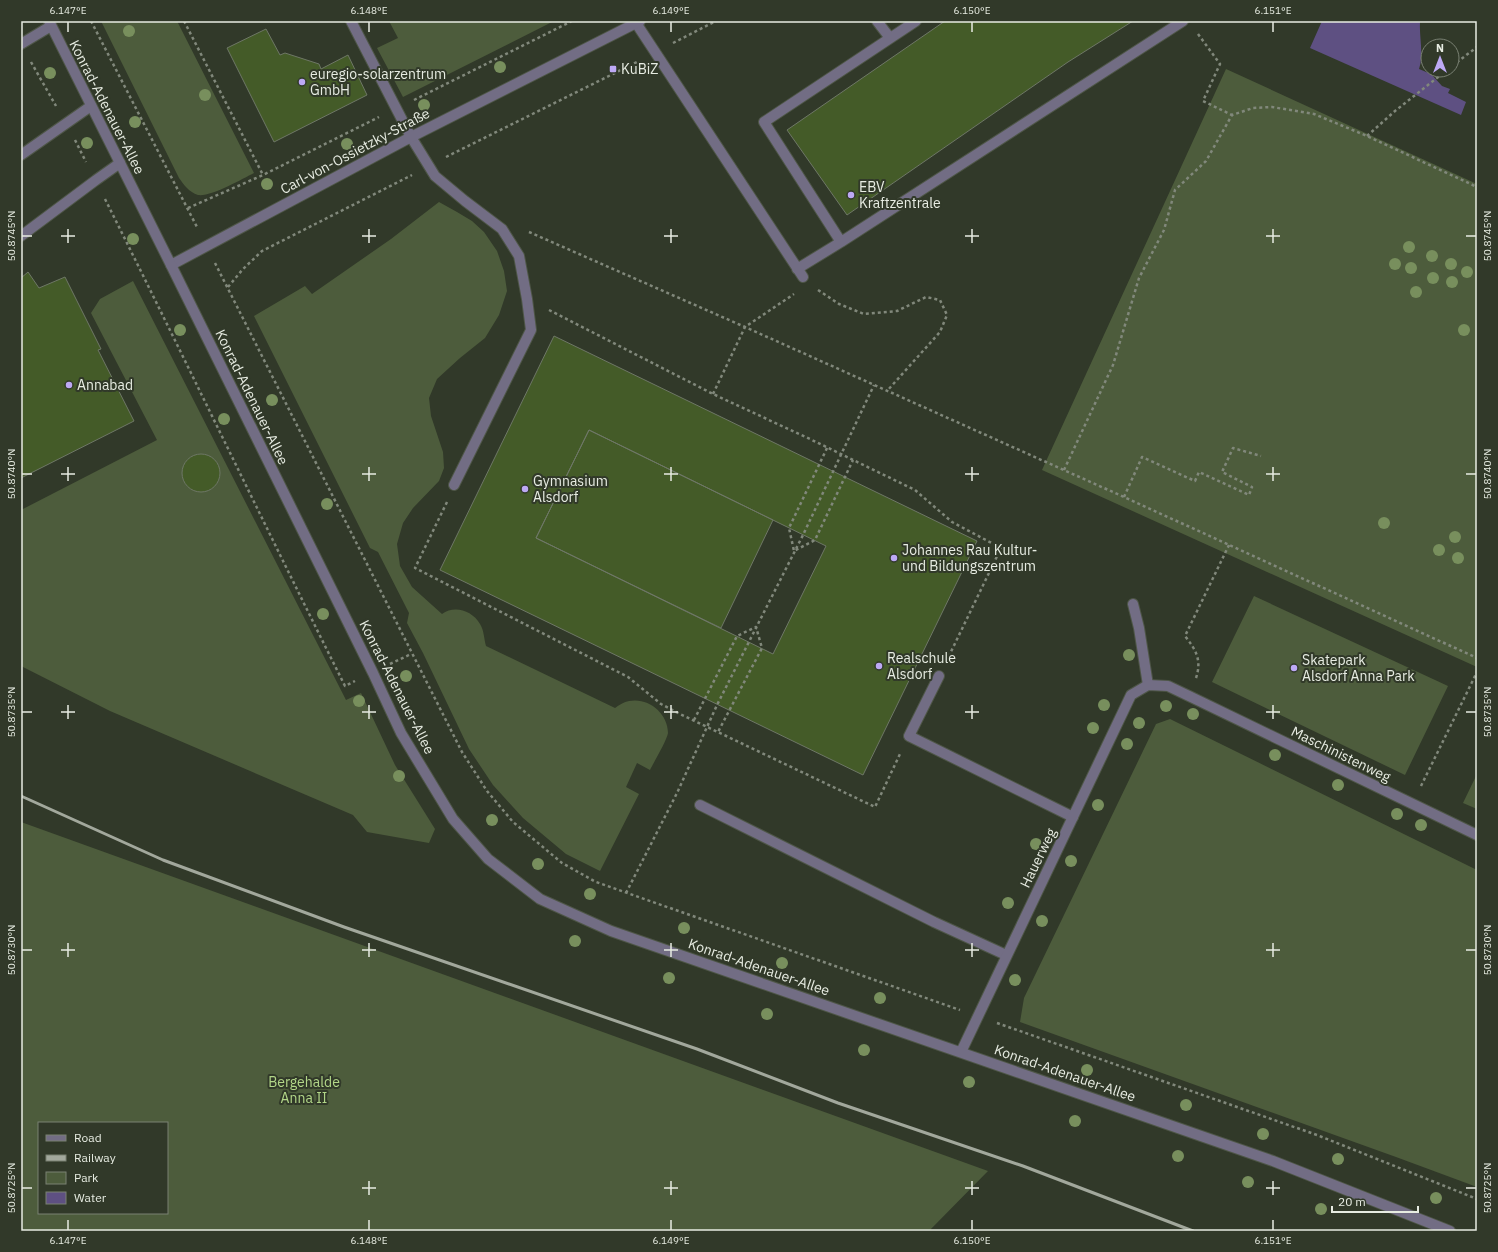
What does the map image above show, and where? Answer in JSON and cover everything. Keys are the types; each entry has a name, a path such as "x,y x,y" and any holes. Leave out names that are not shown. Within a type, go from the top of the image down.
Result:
{"street":[{"path":"351,21 411,137 435,176 465,202 502,229 519,256 531,330 454,485"},
{"path":"877,21 890,38"},
{"path":"841,242 764,122 916,21"},
{"path":"797,269 1183,21"},
{"name":"Carl-von-Ossietzky-Straße","path":"171,265 411,137 638,22"},
{"path":"638,22 654,53 806,281"},
{"path":"21,44 50,24"},
{"name":"Konrad-Adenauer-Allee","path":"50,24 373,673 401,733 453,819 488,859 540,899 611,931 1273,1160 1450,1231"},
{"path":"21,155 91,106"},
{"path":"21,236 120,163"},
{"path":"1133,604 1139,628 1148,685"},
{"path":"939,676 909,736 1073,817"},
{"name":"Maschinistenweg","path":"1148,685 1168,686 1477,835"},
{"name":"Hauerweg","path":"961,1052 1131,695 1148,685"},
{"path":"700,805 934,922 1006,955"}],"path":[{"path":"91,21 174,184 188,208 411,654 462,752 487,791 513,822 562,863 596,882 745,933 1317,1135 1477,1199"},
{"path":"184,21 263,175"},
{"path":"228,287 243,269 262,251 716,21"},
{"path":"1198,33 1220,64 1203,101 1232,115"},
{"path":"1460,60 1477,47"},
{"path":"28,58 66,123 96,180 345,686 411,654"},
{"path":"1367,136 1436,78"},
{"path":"1064,470 1113,365 1139,278 1164,230 1175,190 1206,161 1232,115 1253,108 1272,107 1314,114 1367,136 1477,187"},
{"path":"502,229 528,232 745,327 1124,497 1477,658"},
{"path":"713,394 745,327 806,281 839,304 864,314 897,311 926,297 940,300 946,315 940,332 888,391"},
{"path":"527,299 713,394 915,490 952,522 1001,548 939,676"},
{"path":"626,893 677,793 707,726 874,385"},
{"path":"794,551 789,528 827,448"},
{"path":"1124,497 1142,457 1195,481 1199,472 1249,495 1252,487 1222,472 1234,448 1261,456"},
{"path":"794,551 815,540 853,460"},
{"path":"454,485 415,568 628,677 661,704 874,807 909,736"},
{"path":"1189,696 1199,668 1195,650 1185,636 1229,545"},
{"path":"694,720 737,636 756,626"},
{"path":"718,732 762,648 756,626"},
{"path":"1413,804 1477,672"}],"green space":[{"path":"101,21 177,21 254,173 226,187 204,195 195,194 187,188 179,178"},
{"path":"389,21 554,21 403,97 377,48 398,38"},
{"path":"1226,69 1477,184 1477,667 1042,470"},
{"path":"439,202 472,221 484,232 497,251 504,271 507,291 499,315 485,338 437,379 429,398 431,416 443,452 444,468 439,481 413,508 403,523 397,544 400,566 412,587 442,614 452,610 462,610 468,612 477,619 483,632 486,646 615,708 625,702 636,700 650,704 661,713 665,719 668,733 650,770 637,763 626,787 639,794 600,871 566,854 523,818 493,785 469,749 407,623 409,613 378,552 370,548 254,316 305,286 312,294 391,239"},
{"path":"133,281 346,700 361,693 395,765 435,829 429,843 367,832 353,815 110,711 21,666 21,510 157,440 91,313 100,299"},
{"name":"Skatepark Alsdorf Anna Park","path":"1254,596 1448,686 1405,775 1212,682"},
{"path":"1170,719 1477,870 1477,1187 1020,1022 1024,998 1156,724"},
{"path":"1477,774 1477,809 1463,803"},
{"name":"Bergehalde Anna II","path":"21,822 988,1171 929,1231 21,1231"}],"water":[{"path":"1322,21 1420,21 1420,78 1435,78 1442,86 1450,89 1448,93 1466,102 1461,115 1310,48"}],"building":[{"path":"945,21 1133,21 1068,62 847,215 787,130"},
{"name":"euregio-solarzentrum GmbH","path":"266,29 280,55 285,53 319,64 321,69 348,55 367,95 274,142 227,48"},
{"name":"Annabad","path":"28,272 39,288 65,277 101,349 98,350 134,421 21,478 21,278"},
{"name":"Johannes Rau Kultur- und Bildungszentrum","path":"554,336 977,541 863,775 440,570","holes":["589,430 826,546 773,654 536,538"]},
{"path":"589,430 773,520 721,628 536,538"},
{"path":"197,454 205,454 212,457 217,462 220,473 217,484 212,489 205,492 197,492 190,489 185,484 182,477 182,469 185,462 190,457"}],"railway":[{"path":"21,796 163,860 344,927 697,1049 838,1103 1023,1166 1193,1231"}],"place":[{"name":"KuBiZ","path":"613,69"},
{"name":"euregio-solarzentrum GmbH","path":"302,82"},
{"name":"EBV Kraftzentrale","path":"851,195"},
{"name":"Annabad","path":"69,385"},
{"name":"Gymnasium Alsdorf","path":"525,489"},
{"name":"Johannes Rau Kultur- und Bildungszentrum","path":"894,558"},
{"name":"Realschule Alsdorf","path":"879,666"},
{"name":"Skatepark Alsdorf Anna Park","path":"1294,668"}]}
